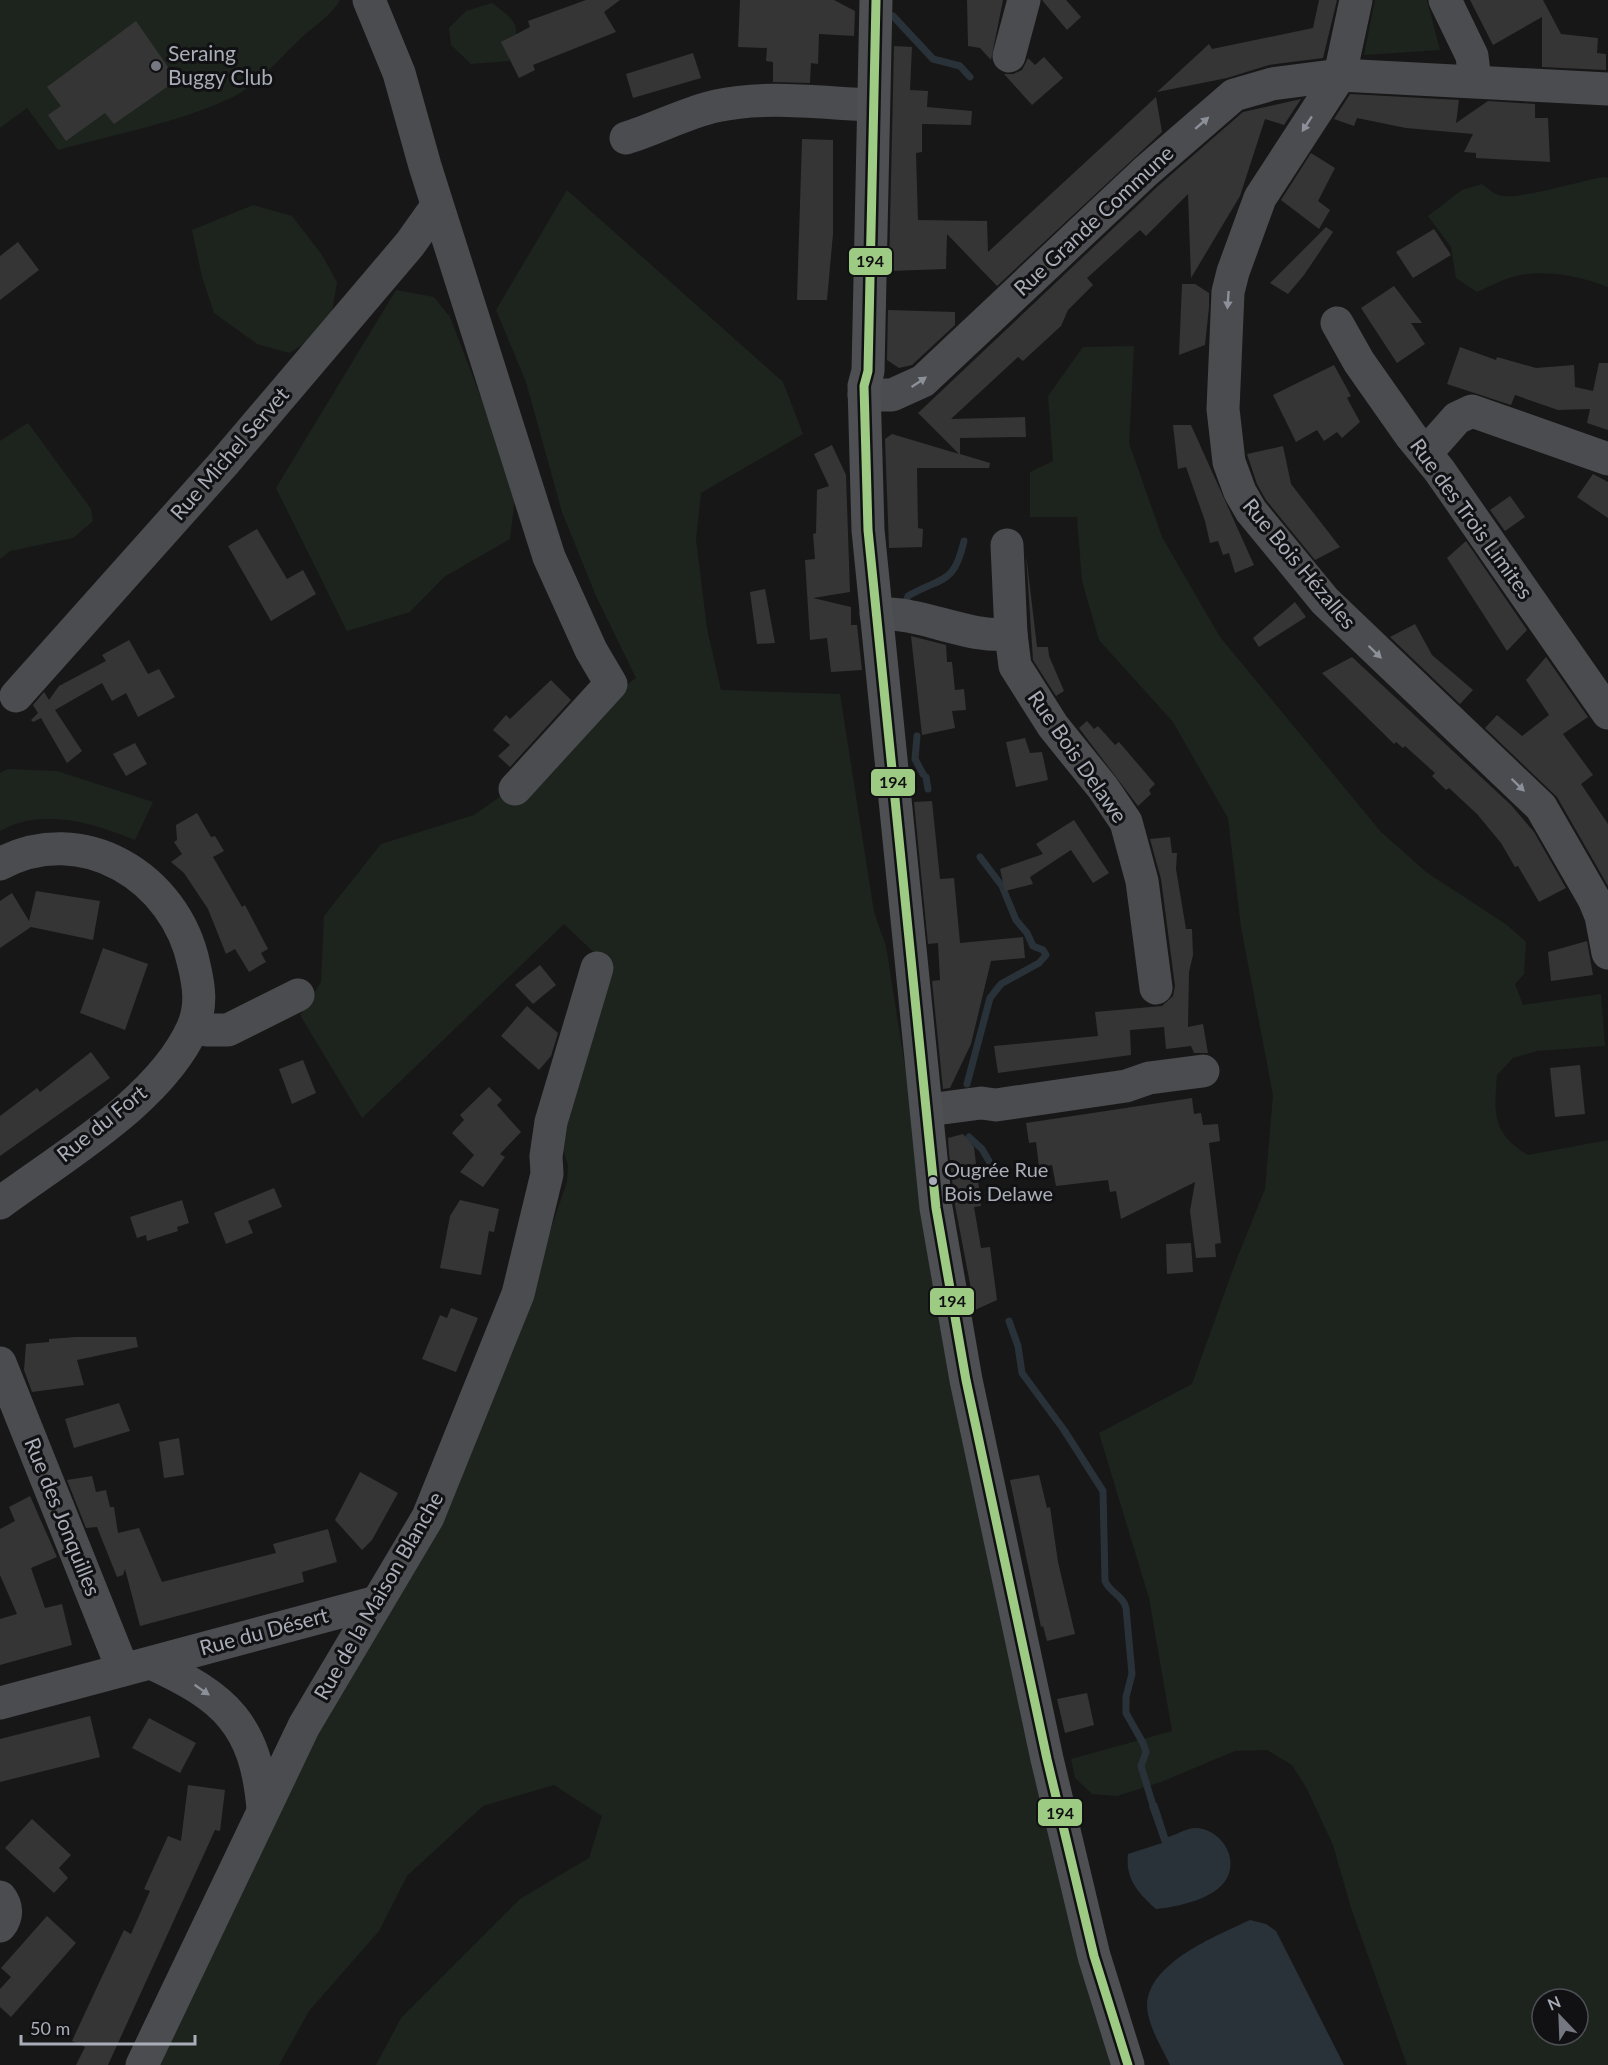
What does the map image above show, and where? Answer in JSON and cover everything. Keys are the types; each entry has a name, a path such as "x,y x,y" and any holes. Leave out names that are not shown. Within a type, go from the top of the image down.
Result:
{"main road":[{"path":"876,0 868,371 864,395 868,530 907,930 928,1110 936,1208 968,1392 1060,1814 1094,1956 1128,2065"}],"street":[{"path":"369,0 399,74 438,206 549,557 576,621 611,684 515,789"},
{"path":"1010,56 1024,0"},
{"path":"1340,75 1356,0"},
{"path":"1445,0 1472,56 1475,81"},
{"name":"Rue Grande Commune","path":"864,395 892,395 923,381 1144,172 1234,95 1272,84 1340,75 1608,89"},
{"name":"Rue Bois Hézalles","path":"1340,75 1260,198 1233,272 1228,292 1223,409 1232,470 1251,511 1325,601 1540,807 1594,898 1603,923 1608,953"},
{"path":"626,138 696,111 736,103 872,105"},
{"name":"Rue Michel Servet","path":"16,696 231,454 410,244 438,206"},
{"name":"Rue des Trois Limites","path":"1337,323 1359,362 1417,444 1426,453 1608,713"},
{"path":"1426,453 1456,418 1472,411 1608,459"},
{"name":"Rue Bois Delawe","path":"1007,545 1011,634 1016,666 1040,707 1108,795 1125,822 1142,881 1156,988"},
{"path":"876,614 902,615 992,635 1011,634"},
{"name":"Rue du Fort","path":"0,864 21,853 72,850 122,863 150,884 171,910 190,944 200,994 194,1025 178,1055 137,1102 0,1203"},
{"name":"Rue de la Maison Blanche","path":"142,2065 304,1726 428,1517 518,1294 545,1185 551,1122 597,968"},
{"path":"194,1025 207,1030 228,1030 298,994"},
{"path":"928,1110 981,1103 996,1105 1126,1086 1149,1078 1203,1071"},
{"name":"Rue des Jonquilles","path":"0,1364 137,1666"},
{"name":"Rue du Désert","path":"0,1703 377,1602"},
{"name":"Rue du Désert","path":"137,1666 203,1689 234,1719 254,1759 261,1784 263,1809"},
{"path":"0,1897 6,1906 5,1920 0,1926"}],"shaded area":[{"name":"Seraing Buggy Club","path":"0,0 340,0 327,16 241,93 210,107 168,121 58,150 27,108 0,128"},
{"path":"1375,0 1427,0 1440,50 1364,55"},
{"path":"492,3 509,16 516,27 509,61 471,64 451,45 449,28 466,11"},
{"path":"1608,178 1608,287 1574,277 1539,273 1511,277 1477,292 1456,278 1451,247 1428,216 1462,190 1482,184 1496,194 1518,196"},
{"path":"567,190 783,382 803,434 701,493 696,539 707,629 721,690 840,694 874,912 886,946 914,1124 1116,2065 376,2065 401,2018 520,1899 589,1858 602,1816 554,1785 483,1806 407,1876 379,1931 309,2011 279,2065 155,2065 525,1303 567,1182 568,1165 557,1132 604,962 564,924 362,1118 300,1015 321,982 324,916 381,844 474,815 508,791 606,700 636,678 596,596 562,512 526,382 496,310"},
{"path":"253,205 292,216 322,255 337,282 332,312 311,340 289,353 257,344 214,313 202,277 192,230"},
{"path":"396,290 434,297 450,317 516,489 510,539 444,577 410,612 347,631 276,488"},
{"path":"1134,346 1129,443 1162,537 1220,637 1381,832 1426,872 1507,925 1526,942 1524,974 1515,984 1523,1005 1601,994 1605,1046 1537,1051 1513,1058 1497,1075 1496,1112 1502,1130 1508,1139 1528,1155 1608,1140 1608,2065 1407,2065 1351,1908 1333,1845 1307,1789 1292,1765 1267,1750 1235,1751 1161,1782 1117,1796 1092,1794 1075,1778 1071,1759 1172,1731 1149,1598 1099,1433 1192,1384 1236,1261 1265,1189 1273,1095 1241,927 1228,818 1173,722 1099,640 1082,581 1077,517 1030,517 1030,472 1053,461 1048,396 1083,347"},
{"path":"28,423 91,509 93,521 73,538 10,551 0,559 0,441"},
{"path":"8,769 57,771 153,802 135,840 102,828 68,820 33,820 0,831 0,773"},
{"path":"1157,1803 1168,1837 1192,1828 1204,1829 1212,1833 1219,1838 1228,1853 1230,1870 1222,1885 1205,1897 1185,1904 1156,1909 1134,1885 1129,1871 1128,1854 1162,1843 1149,1806"},
{"path":"1250,1920 1266,1924 1276,1931 1344,2065 1170,2065 1149,2018 1148,2000 1153,1984 1180,1957 1198,1945"}],"building":[{"path":"586,0 620,0 604,12 616,32 533,65 535,70 519,78 501,42 530,27 528,21"},
{"path":"740,0 834,0 855,11 854,36 819,34 818,64 811,63 810,83 773,82 773,62 766,61 767,48 738,47"},
{"path":"967,0 1003,0 991,60 980,48 968,46"},
{"path":"1042,0 1066,0 1081,17 1067,30"},
{"path":"1319,0 1337,0 1323,58 1269,65 1227,78 1157,92 1209,44 1212,49 1313,28"},
{"path":"1470,0 1543,0 1561,34 1598,38 1597,53 1606,54 1606,70 1542,67 1542,17 1493,45"},
{"path":"136,21 177,80 114,124 105,113 66,141 48,115 61,106 47,87"},
{"path":"894,46 912,47 910,90 928,91 927,107 972,111 971,125 922,124 922,152 916,153 918,220 987,221 988,252 1156,97 1162,132 997,286 947,234 946,269 889,271"},
{"path":"693,53 701,78 633,98 626,74"},
{"path":"1044,57 1063,78 1032,105 1004,74 1013,74 1022,70 1028,58 1035,65"},
{"path":"1350,94 1459,100 1456,123 1488,101 1535,104 1535,118 1548,118 1550,162 1476,158 1476,153 1464,152 1473,134 1406,128 1357,118 1354,126 1334,119"},
{"path":"1301,99 1284,125 1265,119 1240,196 1191,278 1188,194 1146,236 1140,230 1087,278 1093,285 1068,310 1061,326 1023,361 1018,357 951,419 1025,417 1026,437 960,438 960,454 990,463 989,468 917,468 918,528 923,529 922,547 889,548 885,439 892,434 959,454 918,413 1158,186 1243,112"},
{"path":"802,139 833,140 833,234 827,300 797,300"},
{"path":"1311,153 1335,168 1318,201 1330,210 1319,229 1281,200"},
{"path":"1326,227 1333,232 1288,294 1270,283"},
{"path":"1434,229 1451,255 1413,278 1396,252"},
{"path":"18,242 39,270 0,300 0,256"},
{"path":"1182,284 1195,284 1209,293 1209,307 1205,345 1179,355"},
{"path":"1394,286 1422,323 1411,323 1425,344 1397,363 1361,308"},
{"path":"888,310 955,312 955,325 912,365 899,368 887,360"},
{"path":"1460,347 1496,360 1497,357 1536,368 1574,365 1575,387 1593,391 1599,363 1608,363 1608,430 1587,423 1590,409 1558,410 1515,395 1511,405 1447,384"},
{"path":"1334,365 1351,396 1347,398 1360,422 1342,438 1337,432 1324,441 1317,430 1296,442 1273,395"},
{"path":"1173,425 1191,425 1254,565 1235,573 1229,553 1223,555 1218,541 1210,543 1205,521 1186,467 1178,469"},
{"path":"832,445 846,475 850,592 813,598 851,607 851,625 857,625 862,670 831,672 827,638 810,640 805,560 815,559 813,534 816,533 817,490 829,486 814,454"},
{"path":"1283,446 1291,484 1340,547 1315,560 1266,500 1257,484 1247,454"},
{"path":"1593,474 1608,482 1608,518 1577,497"},
{"path":"1510,496 1525,517 1505,531 1490,510"},
{"path":"257,529 287,579 303,570 316,594 271,621 228,546"},
{"path":"1466,541 1527,630 1507,651 1447,558"},
{"path":"1026,554 1037,647 1048,647 1049,656 1064,691 1056,696 1033,660"},
{"path":"765,589 775,643 757,644 750,592"},
{"path":"1295,602 1306,617 1259,647 1253,638"},
{"path":"1415,624 1432,655 1473,690 1460,704 1390,637"},
{"path":"911,636 946,645 947,662 952,662 955,690 964,689 966,710 952,711 955,728 922,735"},
{"path":"129,640 148,674 159,669 175,697 138,717 126,693 112,701 102,683 55,710 82,751 67,763 41,718 33,722 31,720 38,713 33,705 44,692 49,700 59,686 106,661 102,655"},
{"path":"1352,657 1511,805 1534,832 1566,888 1539,902 1518,866 1515,867 1501,843 1477,814 1449,788 1446,790 1432,776 1435,773 1405,746 1403,748 1396,742 1394,744 1322,673"},
{"path":"1546,657 1588,717 1563,734 1593,775 1581,784 1608,824 1608,886 1557,797 1485,728 1497,715 1522,736 1549,715 1526,680"},
{"path":"551,680 571,700 510,767 498,756 510,745 493,730 506,715 510,719"},
{"path":"1087,721 1094,729 1098,726 1115,745 1119,742 1155,784 1149,790 1151,794 1138,806 1079,728"},
{"path":"1025,738 1030,753 1042,752 1048,780 1016,787 1006,742"},
{"path":"135,743 147,764 126,776 113,754"},
{"path":"932,801 940,879 954,878 960,943 1023,937 1025,958 991,961 971,1044 950,1088 943,1089 932,981 940,980 938,943 928,944 914,802"},
{"path":"197,813 211,837 215,836 224,851 213,857 242,907 245,905 268,949 261,953 266,962 249,972 235,949 226,954 208,909 184,873 171,862 182,854 174,842 177,840 176,825"},
{"path":"1074,820 1109,873 1093,883 1071,850 1030,877 1033,884 1005,891 1000,869 1043,854 1036,844"},
{"path":"1170,837 1172,853 1177,853 1176,869 1186,929 1192,929 1193,955 1189,972 1188,1027 1203,1024 1208,1053 1194,1053 1191,1046 1166,1049 1164,1027 1130,1030 1131,1055 998,1073 994,1046 1098,1036 1095,1012 1162,1006 1173,996 1175,986 1161,879 1150,839"},
{"path":"36,891 100,901 93,940 31,927 0,948 0,901 12,893 29,921"},
{"path":"1587,941 1593,975 1551,981 1548,952"},
{"path":"103,948 148,964 125,1030 80,1013"},
{"path":"540,965 556,985 533,1004 515,985"},
{"path":"527,1006 558,1033 551,1056 539,1070 501,1036"},
{"path":"91,1052 110,1078 0,1156 0,1116 37,1088 40,1092"},
{"path":"303,1060 316,1093 292,1104 279,1069"},
{"path":"1580,1065 1585,1114 1555,1117 1550,1068"},
{"path":"489,1087 502,1100 497,1105 521,1132 500,1154 505,1157 483,1187 460,1172 474,1155 452,1133 464,1120 460,1115"},
{"path":"1192,1098 1194,1114 1201,1113 1203,1125 1218,1124 1220,1141 1209,1143 1221,1243 1215,1244 1216,1257 1196,1258 1190,1211 1195,1182 1121,1219 1116,1191 1110,1192 1108,1180 1056,1186 1052,1165 1039,1167 1036,1142 1029,1143 1026,1123"},
{"path":"963,1134 974,1147 981,1206 974,1207 981,1248 990,1247 997,1300 975,1310 955,1205 949,1153 948,1138"},
{"path":"274,1188 282,1207 248,1221 253,1233 226,1244 214,1213"},
{"path":"182,1200 189,1223 177,1227 178,1231 147,1241 146,1235 137,1238 130,1217"},
{"path":"460,1200 499,1209 494,1232 489,1231 481,1275 440,1268 450,1216"},
{"path":"1191,1243 1193,1272 1167,1274 1166,1244"},
{"path":"451,1308 478,1318 456,1372 422,1359 440,1315 447,1318"},
{"path":"76,1337 136,1337 138,1347 77,1360 84,1385 32,1392 24,1370 26,1344"},
{"path":"119,1403 130,1431 74,1448 65,1419"},
{"path":"179,1438 184,1475 164,1478 159,1442"},
{"path":"360,1472 398,1493 372,1540 362,1550 335,1520"},
{"path":"1039,1475 1047,1508 1050,1507 1058,1562 1075,1634 1047,1641 1043,1626 1041,1627 1010,1480"},
{"path":"92,1476 96,1492 106,1490 110,1507 114,1507 118,1533 139,1528 162,1582 276,1553 273,1544 328,1529 337,1562 302,1572 304,1582 140,1626 125,1569 123,1575 117,1577 97,1527 86,1528 67,1480"},
{"path":"30,1496 57,1557 31,1568 45,1608 62,1604 72,1645 0,1665 0,1619 17,1614 0,1575 0,1529 15,1521 9,1507"},
{"path":"1087,1693 1094,1725 1065,1733 1057,1699"},
{"path":"90,1716 100,1757 0,1782 0,1739"},
{"path":"149,1718 196,1743 180,1773 132,1748"},
{"path":"188,1785 225,1790 220,1831 215,1830 108,2065 76,2065 85,2047 72,2041 98,1985 124,1930 131,1934 150,1891 144,1889 168,1836 181,1841"},
{"path":"32,1819 71,1855 59,1868 68,1878 54,1893 5,1848"},
{"path":"47,1916 76,1943 11,2017 0,2007 0,1989 11,1977 1,1968"}],"waterway":[{"path":"893,16 933,59 960,66 970,77"},
{"path":"905,605 908,596 951,572 956,565 964,541"},
{"path":"917,736 915,759 923,774"},
{"path":"926,777 928,789"},
{"path":"967,1084 990,998 1001,984 1039,963 1046,955 1043,950 1033,946 1027,933 1016,920 1002,886 980,857"},
{"path":"969,1137 982,1149 989,1161"},
{"path":"1009,1321 1018,1346 1022,1373 1064,1430 1103,1491 1105,1581 1126,1608 1132,1674 1126,1697 1126,1713 1146,1752 1141,1766 1155,1812"}],"transit line":[{"name":"194","path":"876,0 868,371 864,386 868,530 936,1208 966,1380 1047,1759 1094,1956 1128,2065"}],"place":[{"name":"Seraing Buggy Club","path":"156,66"},
{"name":"Ougrée Rue Bois Delawe","path":"933,1181"}]}
